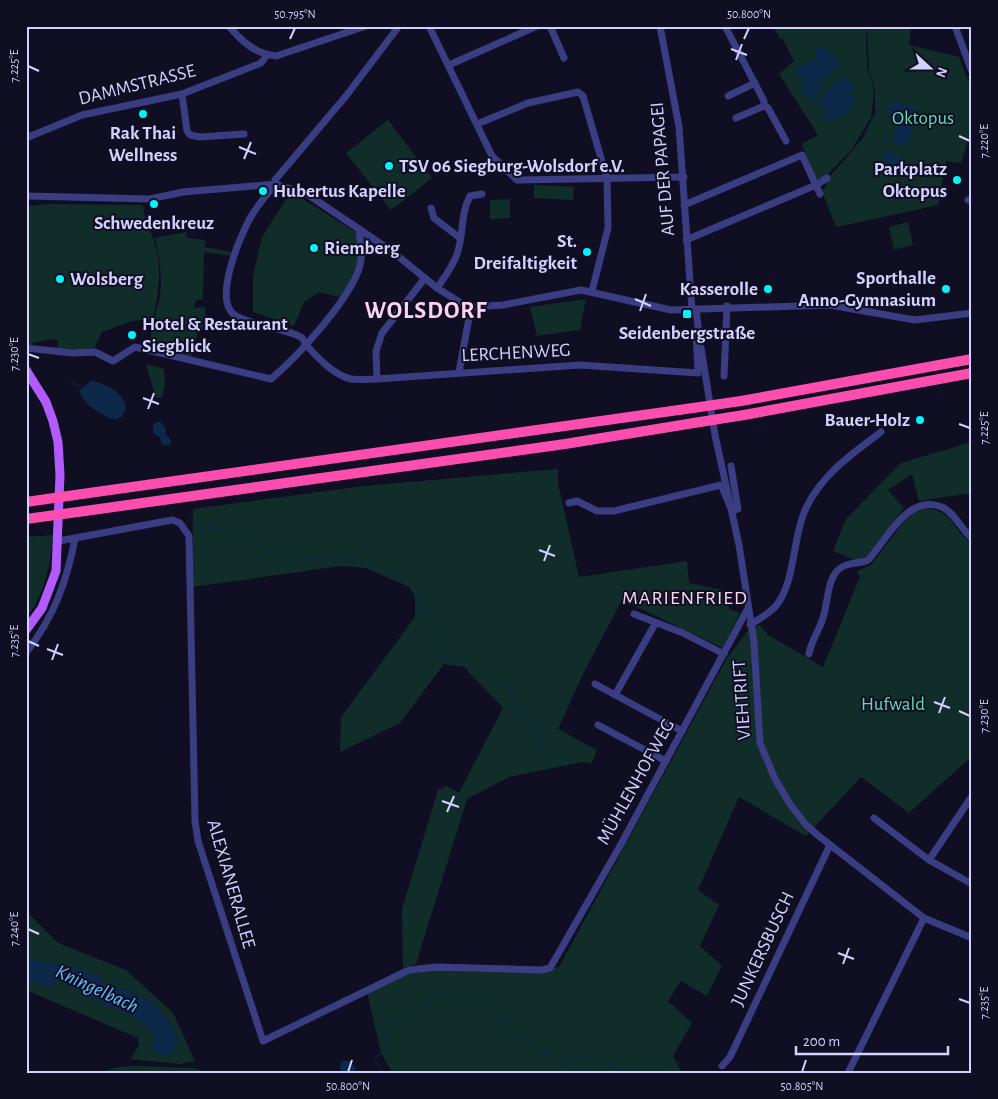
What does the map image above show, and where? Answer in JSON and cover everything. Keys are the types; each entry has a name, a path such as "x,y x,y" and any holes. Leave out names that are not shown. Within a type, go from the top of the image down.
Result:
{"highway":[{"path":"26,502 693,408 972,360"},
{"path":"26,519 565,444 744,415 972,372"}],"main road":[{"path":"26,370 46,402 58,442 59,540 56,571 51,590 42,608 26,630"}],"street":[{"path":"229,26 251,48 267,55"},
{"name":"DAMMSTRASSE","path":"26,138 82,115 182,94 261,63 267,55 286,54 366,26"},
{"path":"305,344 302,338 294,334 237,317 232,313 225,301 236,249 249,220 262,199 276,184 275,180 346,96 400,26"},
{"path":"429,26 492,156 517,180 684,177"},
{"path":"449,66 536,26"},
{"path":"550,26 564,58"},
{"path":"661,29 669,26"},
{"path":"725,26 755,84 764,106 768,108 786,141"},
{"path":"955,26 972,72"},
{"name":"AUF DER PAPAGEI","path":"661,29 678,122 684,177 686,240 707,395"},
{"path":"728,96 755,84"},
{"path":"477,124 528,103 580,92 584,96 607,179 608,228 592,291"},
{"path":"182,94 187,131 190,135 200,137 244,134"},
{"path":"736,118 764,106"},
{"path":"684,205 802,156 820,194"},
{"path":"686,240 816,185 828,178"},
{"path":"26,196 150,199 183,192 276,184 307,194 437,288 471,307 503,306 581,290 672,310 694,310 727,306 830,305 915,320 972,313"},
{"path":"437,288 448,273 458,253 464,206 470,196 482,194"},
{"path":"431,208 434,218 460,238"},
{"path":"26,348 72,353 95,352 113,361 135,347 271,379 290,363 344,298 361,262 359,230"},
{"path":"377,379 376,351 382,333 425,278"},
{"path":"724,376 727,306"},
{"path":"459,372 471,307"},
{"name":"LERCHENWEG","path":"305,344 336,372 350,379 377,379 580,365 698,374 696,333 698,332"},
{"name":"VIEHTRIFT","path":"707,395 732,511 750,625 757,680 760,743 775,779 790,804 806,825 830,845 924,918 972,938"},
{"path":"750,625 775,607 782,597 801,521 818,486 829,473 881,432"},
{"name":"VIEHTRIFT","path":"731,466 738,510 732,511"},
{"path":"569,503 578,501 597,511 614,510 721,485 732,511"},
{"path":"809,654 838,571 842,566 860,564 868,560 905,514 915,507 928,504 942,507 972,538"},
{"name":"ALEXIANERALLEE","path":"59,540 172,520 185,528 189,536 195,821 198,841 263,1041 408,970 437,967 542,970 550,968"},
{"path":"26,653 44,629 63,590 75,538"},
{"name":"MÜHLENHOFWEG","path":"550,968 666,761 747,610"},
{"path":"634,614 683,634 724,654"},
{"path":"615,695 655,624"},
{"path":"595,684 682,731"},
{"path":"598,725 666,761"},
{"path":"929,860 972,796"},
{"path":"874,818 929,860 972,884"},
{"name":"JUNKERSBUSCH","path":"722,1066 730,1057 830,845"},
{"path":"848,1073 924,918"}],"green space":[{"path":"773,26 866,26 867,66 874,91 871,118 851,150 824,178 815,179 802,144 818,135 779,74 794,61 782,38 780,39"},
{"name":"Oktopus","path":"867,26 911,26 909,45 959,57 972,90 972,128 961,163 946,161 938,205 837,227 822,191 826,186 826,181 863,138 875,113 875,91 869,70"},
{"name":"TSV 06 Siegburg-Wolsdorf e.V.","path":"388,120 432,178 391,210 346,153"},
{"path":"534,185 574,187 573,200 534,198"},
{"path":"298,196 357,233 358,261 343,298 319,292 304,302 294,326 253,312 253,276 262,237 286,199"},
{"path":"510,199 510,218 490,219 490,200"},
{"path":"50,204 143,205 145,219 156,248 159,268 157,299 153,319 132,321 102,332 94,349 57,349 58,341 51,339 33,343 31,346 26,343 26,206"},
{"path":"908,222 913,245 894,250 889,227"},
{"path":"186,232 187,238 206,240 204,247 232,252 231,256 204,252 203,299 196,300 194,308 205,307 206,319 203,329 199,328 191,358 169,355 158,351 154,349 151,340 161,289 160,267 155,238"},
{"path":"586,299 580,330 537,336 530,307"},
{"path":"146,364 164,369 165,385 162,397 156,398"},
{"path":"972,442 972,493 919,501 912,474 888,490 904,508 869,554 858,561 833,551 846,519 901,463"},
{"path":"558,469 558,483 579,577 687,561 689,583 723,590 729,609 740,613 723,648 622,600 583,674 558,729 597,750 591,764 583,762 509,777 467,799 416,964 403,968 402,909 438,790 447,786 459,793 503,708 464,667 444,664 400,723 340,752 341,717 415,617 415,596 409,587 366,568 341,566 193,587 193,509 363,486"},
{"name":"Hufwald","path":"920,508 932,509 946,515 964,537 972,543 972,756 909,813 861,777 806,836 739,797 698,890 719,905 700,946 722,966 707,996 681,981 668,1001 692,1023 673,1056 682,1073 392,1073 381,1053 367,992 398,976 418,971 458,968 519,970 559,967 727,658 749,629 760,625 768,635 823,667 860,577 857,571 871,565 908,516"},
{"path":"53,535 46,579 38,599 26,619 26,537"},
{"path":"26,911 58,943 126,970 173,1013 195,1061 179,1064 130,1059 139,1046 138,1038 26,990","holes":["105,984 141,996 158,1008 166,1017 179,1041 154,1035 144,1023 130,1013 91,998"]},
{"path":"118,1067 193,1068 200,1070 199,1073 98,1073"}],"water":[{"path":"821,46 828,50 841,65 837,69 831,68 830,71 833,74 821,82 815,100 810,101 806,93 799,92 805,83 797,75 795,67 816,60 816,48"},
{"path":"846,77 853,84 852,97 855,103 848,113 839,118 820,120 820,116 829,112 832,113 829,109 821,109 821,105 816,103 837,81"},
{"path":"896,99 901,105 917,108 908,146 892,142 898,120 886,109"},
{"path":"886,151 898,154 902,159 900,169 895,173 884,168 886,161 883,156"},
{"path":"91,381 113,389 121,397 126,407 122,417 115,420 110,418 99,413 85,401 79,391"},
{"path":"156,422 161,422 166,429 166,435 171,440 170,445 163,445 159,437 153,433 153,425"},
{"path":"26,959 63,965 56,982 49,988 26,977"},
{"path":"75,967 101,977 105,984 141,996 158,1008 173,1028 179,1041 171,1054 154,1053 154,1035 146,1026 131,1015 100,1003 85,993 68,976 68,972"},
{"path":"341,1061 350,1061 357,1071 369,1073 340,1073"}],"waterway":[{"path":"71,382 85,388"},
{"path":"191,517 193,522 236,534 261,548 303,557 341,555 364,562 416,587 421,598 421,609 444,633 441,653 443,659 462,659 510,688 514,703 520,714 528,724 540,732 540,749 566,762"},
{"name":"Kningelbach","path":"61,970 69,973"},
{"path":"383,1073 374,1060 385,1048 388,1024 409,1008 430,1006 433,995 441,992 473,1003 486,1000 515,1032 534,1047 551,1055"},
{"name":"Kningelbach","path":"171,1054 172,1058"},
{"path":"567,1065 573,1058 596,1058 605,1060 624,1073"},
{"path":"559,1060 574,1073"},
{"path":"629,1073 643,1062 654,1061"},
{"path":"658,1062 665,1066 679,1063"}],"place":[{"name":"Rak Thai Wellness","path":"143,114"},
{"name":"TSV 06 Siegburg-Wolsdorf e.V.","path":"389,166"},
{"name":"Parkplatz Oktopus","path":"957,180"},
{"name":"Hubertus Kapelle","path":"263,191"},
{"name":"Schwedenkreuz","path":"154,204"},
{"name":"Riemberg","path":"314,248"},
{"name":"St. Dreifaltigkeit","path":"587,252"},
{"name":"Wolsberg","path":"60,279"},
{"name":"Kasserolle","path":"768,289"},
{"name":"Sporthalle Anno-Gymnasium","path":"946,289"},
{"name":"Seidenbergstraße","path":"687,314"},
{"name":"Hotel & Restaurant Siegblick","path":"132,335"},
{"name":"Bauer-Holz","path":"920,420"}],"district":[{"name":"WOLSDORF","path":"426,311"},
{"name":"MARIENFRIED","path":"685,598"}]}
